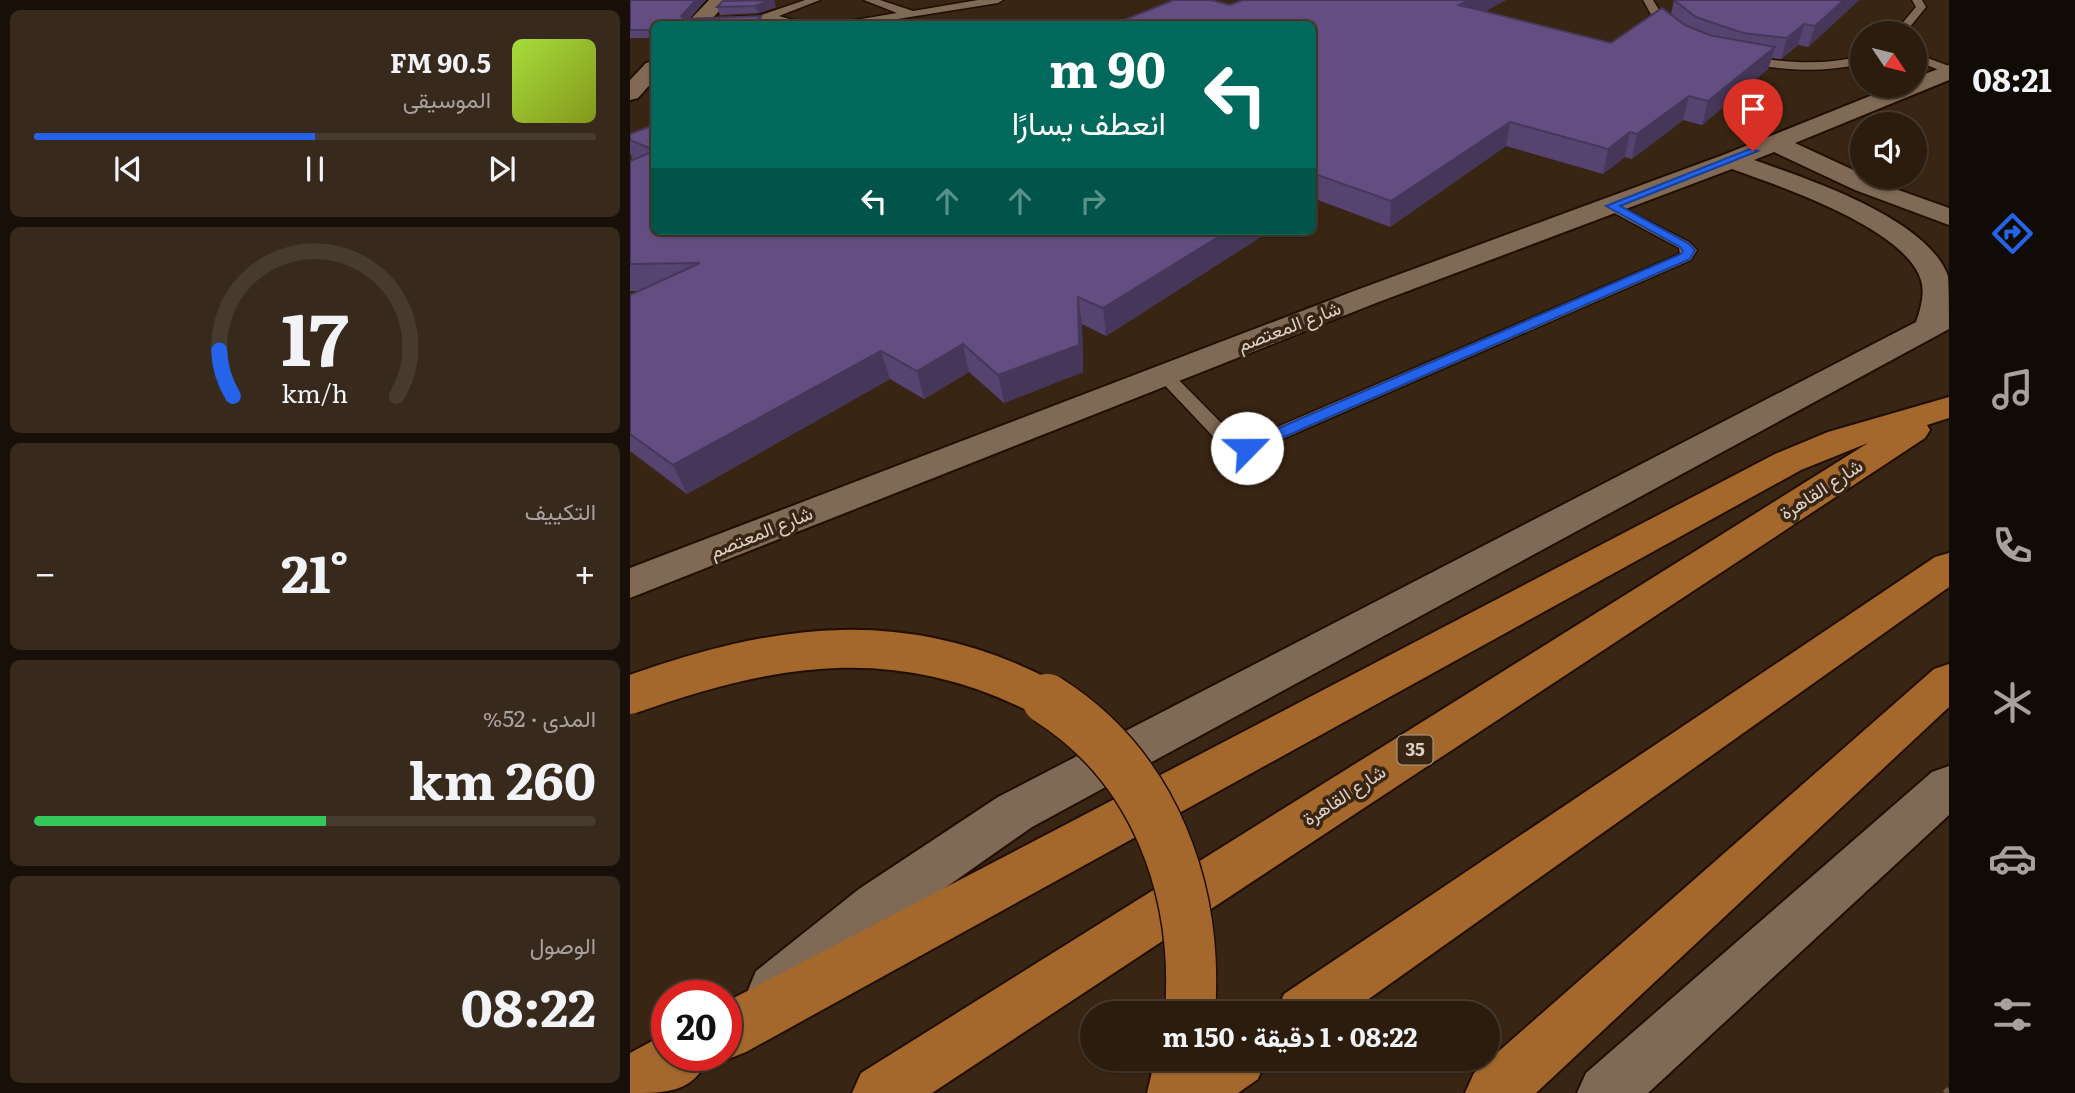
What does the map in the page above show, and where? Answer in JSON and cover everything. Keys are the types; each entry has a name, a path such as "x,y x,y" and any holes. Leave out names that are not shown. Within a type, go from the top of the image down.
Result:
{"main road":[{"path":"742,1023 1788,462 1840,440 1949,407"},
{"name":"شارع القاهرة","path":"881,1093 1949,407"},
{"path":"1320,1001 1949,567"},
{"path":"630,695 684,675 741,661 796,651 849,648 901,651 950,659 996,673 1038,692 1078,719 1112,751 1142,790 1165,835 1182,887 1190,945 1190,1001"},
{"path":"1494,1093 1949,681"},
{"path":"630,1084 654,1071"},
{"path":"1176,1093 1181,1071"},
{"path":"1188,1093 1220,1071"}],"street":[{"name":"شارع المعتصم","path":"630,584 1164,375 1775,143 1945,64"},
{"path":"630,67 651,67"},
{"path":"630,93 651,70"},
{"path":"1775,143 1874,189 1949,217"},
{"path":"742,1015 877,905 1016,811 1939,322 1934,276 1926,262 1908,246 1876,222 1839,202 1732,160"},
{"path":"1606,1093 1949,786"}],"lane":[{"path":"777,1 814,0"},
{"path":"714,13 759,19 814,0"},
{"path":"869,0 912,14"},
{"path":"868,21 998,0"},
{"path":"1648,0 1663,25 1682,39"},
{"path":"1909,21 1921,7 1917,0"},
{"path":"769,16 786,21"},
{"path":"1927,52 1945,64"},
{"path":"1727,55 1786,66 1850,63"},
{"path":"1927,59 1945,64"},
{"path":"1164,375 1230,443 1240,448 1253,445 1686,257 1689,250 1684,245 1612,206"}],"path":[{"path":"1945,1093 1949,1089"}],"building":[{"path":"630,0 696,0 681,16 683,19 761,16 757,21 651,21 651,30 630,30"},
{"path":"771,0 755,6 717,7 723,1"},
{"path":"1174,0 1211,0 1230,5 1243,0 1469,0 1459,5 1611,43 1662,8 1685,25 1709,35 1775,47 1708,101 1689,96 1637,134 1630,132 1608,149 1510,122 1391,201 1316,176 1316,21 1122,21"},
{"path":"1674,0 1844,0 1815,26 1804,24 1787,38 1743,33 1696,17"},
{"path":"651,126 651,149 630,140 630,134"},
{"path":"651,152 651,235 1222,235 1103,308 1078,297 1079,345 998,375 963,344 917,371 881,351 673,465 630,434 630,295 700,263 630,264 630,161"}],"route":[{"path":"1247,448 1686,257 1689,250 1684,245 1612,206 1753,151"}]}
